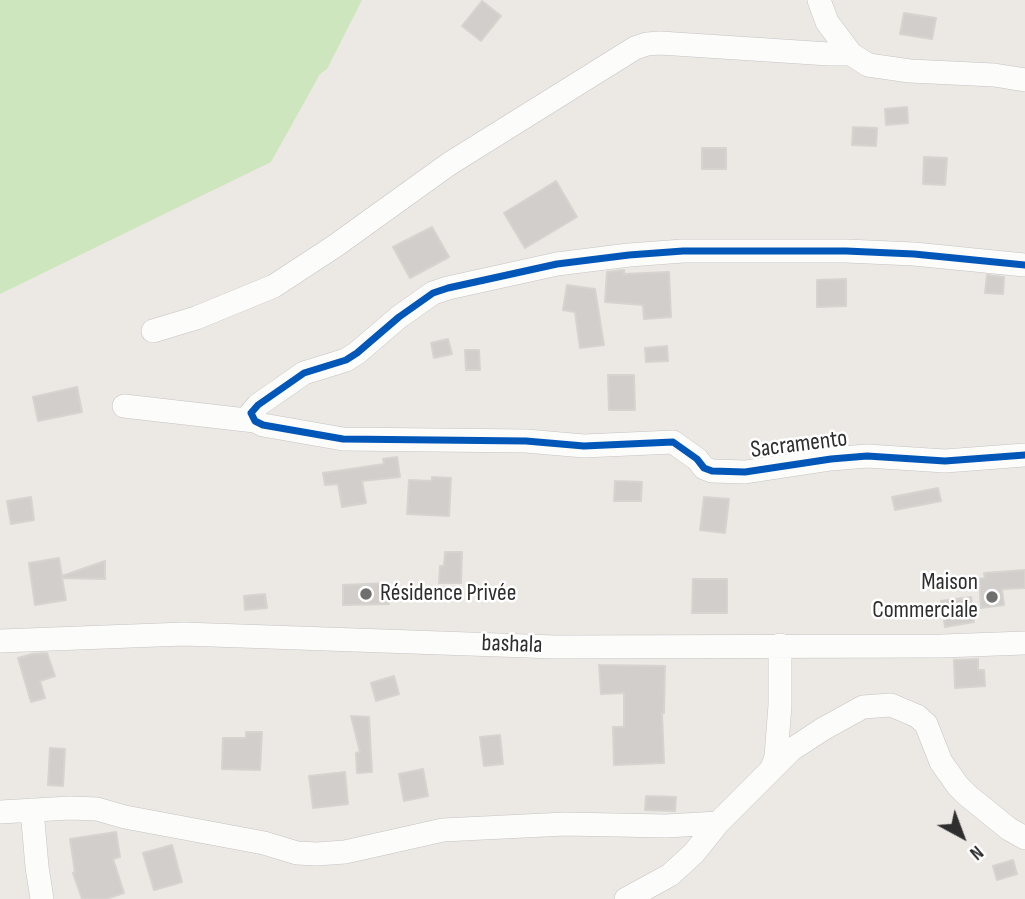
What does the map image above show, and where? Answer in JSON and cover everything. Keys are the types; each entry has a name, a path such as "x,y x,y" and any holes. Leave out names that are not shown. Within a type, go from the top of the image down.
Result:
{"street":[{"path":"819,0 827,22 851,54 868,65 1025,80"},
{"path":"153,331 196,318 274,286 449,164 635,48 660,43 851,54"},
{"path":"255,421 251,413 258,405 304,373 345,360 357,353 399,317 433,293 557,264 683,251 740,251 914,254 1025,265"},
{"path":"124,406 255,421"},
{"name":"Sacramento","path":"255,421 314,435 355,439 526,441 584,446 673,442 697,459 704,468 712,471 745,472 867,456 945,461 1025,455"},
{"name":"bashala","path":"0,642 184,634 555,647 942,646 1025,643"},
{"path":"772,768 776,757 780,705 780,645"},
{"path":"626,899 670,875 791,750 863,707 891,705 917,716 926,724 942,762 958,786 1009,829 1025,838"},
{"path":"0,812 70,807 97,809 125,817 264,843 297,853 317,854 345,852 443,830 565,824 666,826 718,823"},
{"path":"32,810 42,899"}],"green space":[{"path":"0,0 362,0 327,69 320,74 271,162 0,294"}],"building":[{"path":"482,1 501,16 481,41 462,26"},
{"path":"904,13 936,18 932,39 900,34"},
{"path":"907,107 908,123 886,125 885,109"},
{"path":"853,127 877,128 876,146 852,145"},
{"path":"702,148 726,148 726,169 702,169"},
{"path":"924,157 947,158 945,185 923,184"},
{"path":"556,181 577,217 525,248 504,213"},
{"path":"432,227 449,257 410,278 393,247"},
{"path":"624,270 624,274 669,272 671,317 644,319 643,305 605,302 607,272"},
{"path":"987,275 1004,277 1003,294 985,293"},
{"path":"846,279 846,306 817,307 817,280"},
{"path":"567,285 595,289 604,345 580,348 575,312 563,310"},
{"path":"448,339 452,354 434,358 431,343"},
{"path":"667,346 668,361 646,362 645,348"},
{"path":"465,350 479,350 480,370 466,370"},
{"path":"608,375 634,375 635,410 609,410"},
{"path":"77,387 82,412 38,421 33,397"},
{"path":"397,457 400,477 362,481 366,503 342,507 338,484 325,485 323,473 384,464 383,459"},
{"path":"432,477 451,478 449,516 407,514 409,480 432,481"},
{"path":"615,481 642,482 641,501 614,501"},
{"path":"938,488 941,501 895,510 892,497"},
{"path":"31,497 34,520 11,524 7,501"},
{"path":"704,497 729,499 725,533 700,530"},
{"path":"445,552 462,552 461,583 439,583 440,566 444,566"},
{"path":"59,558 62,576 105,561 105,579 62,578 66,600 35,605 29,563"},
{"path":"1025,570 1025,588 1002,589 1004,605 981,608 979,579 985,578 984,573"},
{"path":"693,579 727,579 727,613 692,613"},
{"name":"Résidence Privée","path":"389,583 389,604 343,605 343,585"},
{"path":"265,594 267,608 245,610 244,596"},
{"path":"971,597 974,622 945,627 941,601"},
{"path":"47,653 55,676 40,681 45,698 31,702 18,658"},
{"path":"978,659 978,670 984,670 985,686 955,688 954,660"},
{"path":"599,665 665,666 662,713 664,763 614,765 613,727 624,727 624,693 601,694"},
{"path":"394,676 399,694 376,701 371,683"},
{"path":"351,716 369,717 372,772 357,773 356,753 360,752"},
{"path":"246,732 262,732 260,770 222,769 223,738 246,738"},
{"path":"500,735 503,764 484,766 480,737"},
{"path":"50,748 65,749 63,786 48,785"},
{"path":"423,769 428,796 404,801 399,774"},
{"path":"345,772 348,804 313,808 309,776"},
{"path":"646,796 676,797 675,811 645,810"},
{"path":"116,832 120,857 113,859 124,893 106,899 82,899 73,873 70,839"},
{"path":"172,845 182,882 154,890 143,853"},
{"path":"1013,860 1017,874 997,880 993,866"}],"cycle path":[{"path":"1025,265 914,254 846,251 683,251 557,264 433,293 399,317 357,353 346,360 304,373 258,405 251,413 255,421 263,425 343,439 526,441 584,446 673,442 697,459 704,468 712,471 745,472 867,456 945,461 1025,455"}],"place":[{"name":"Résidence Privée","path":"366,594"},
{"name":"Maison Commerciale","path":"992,597"}]}
